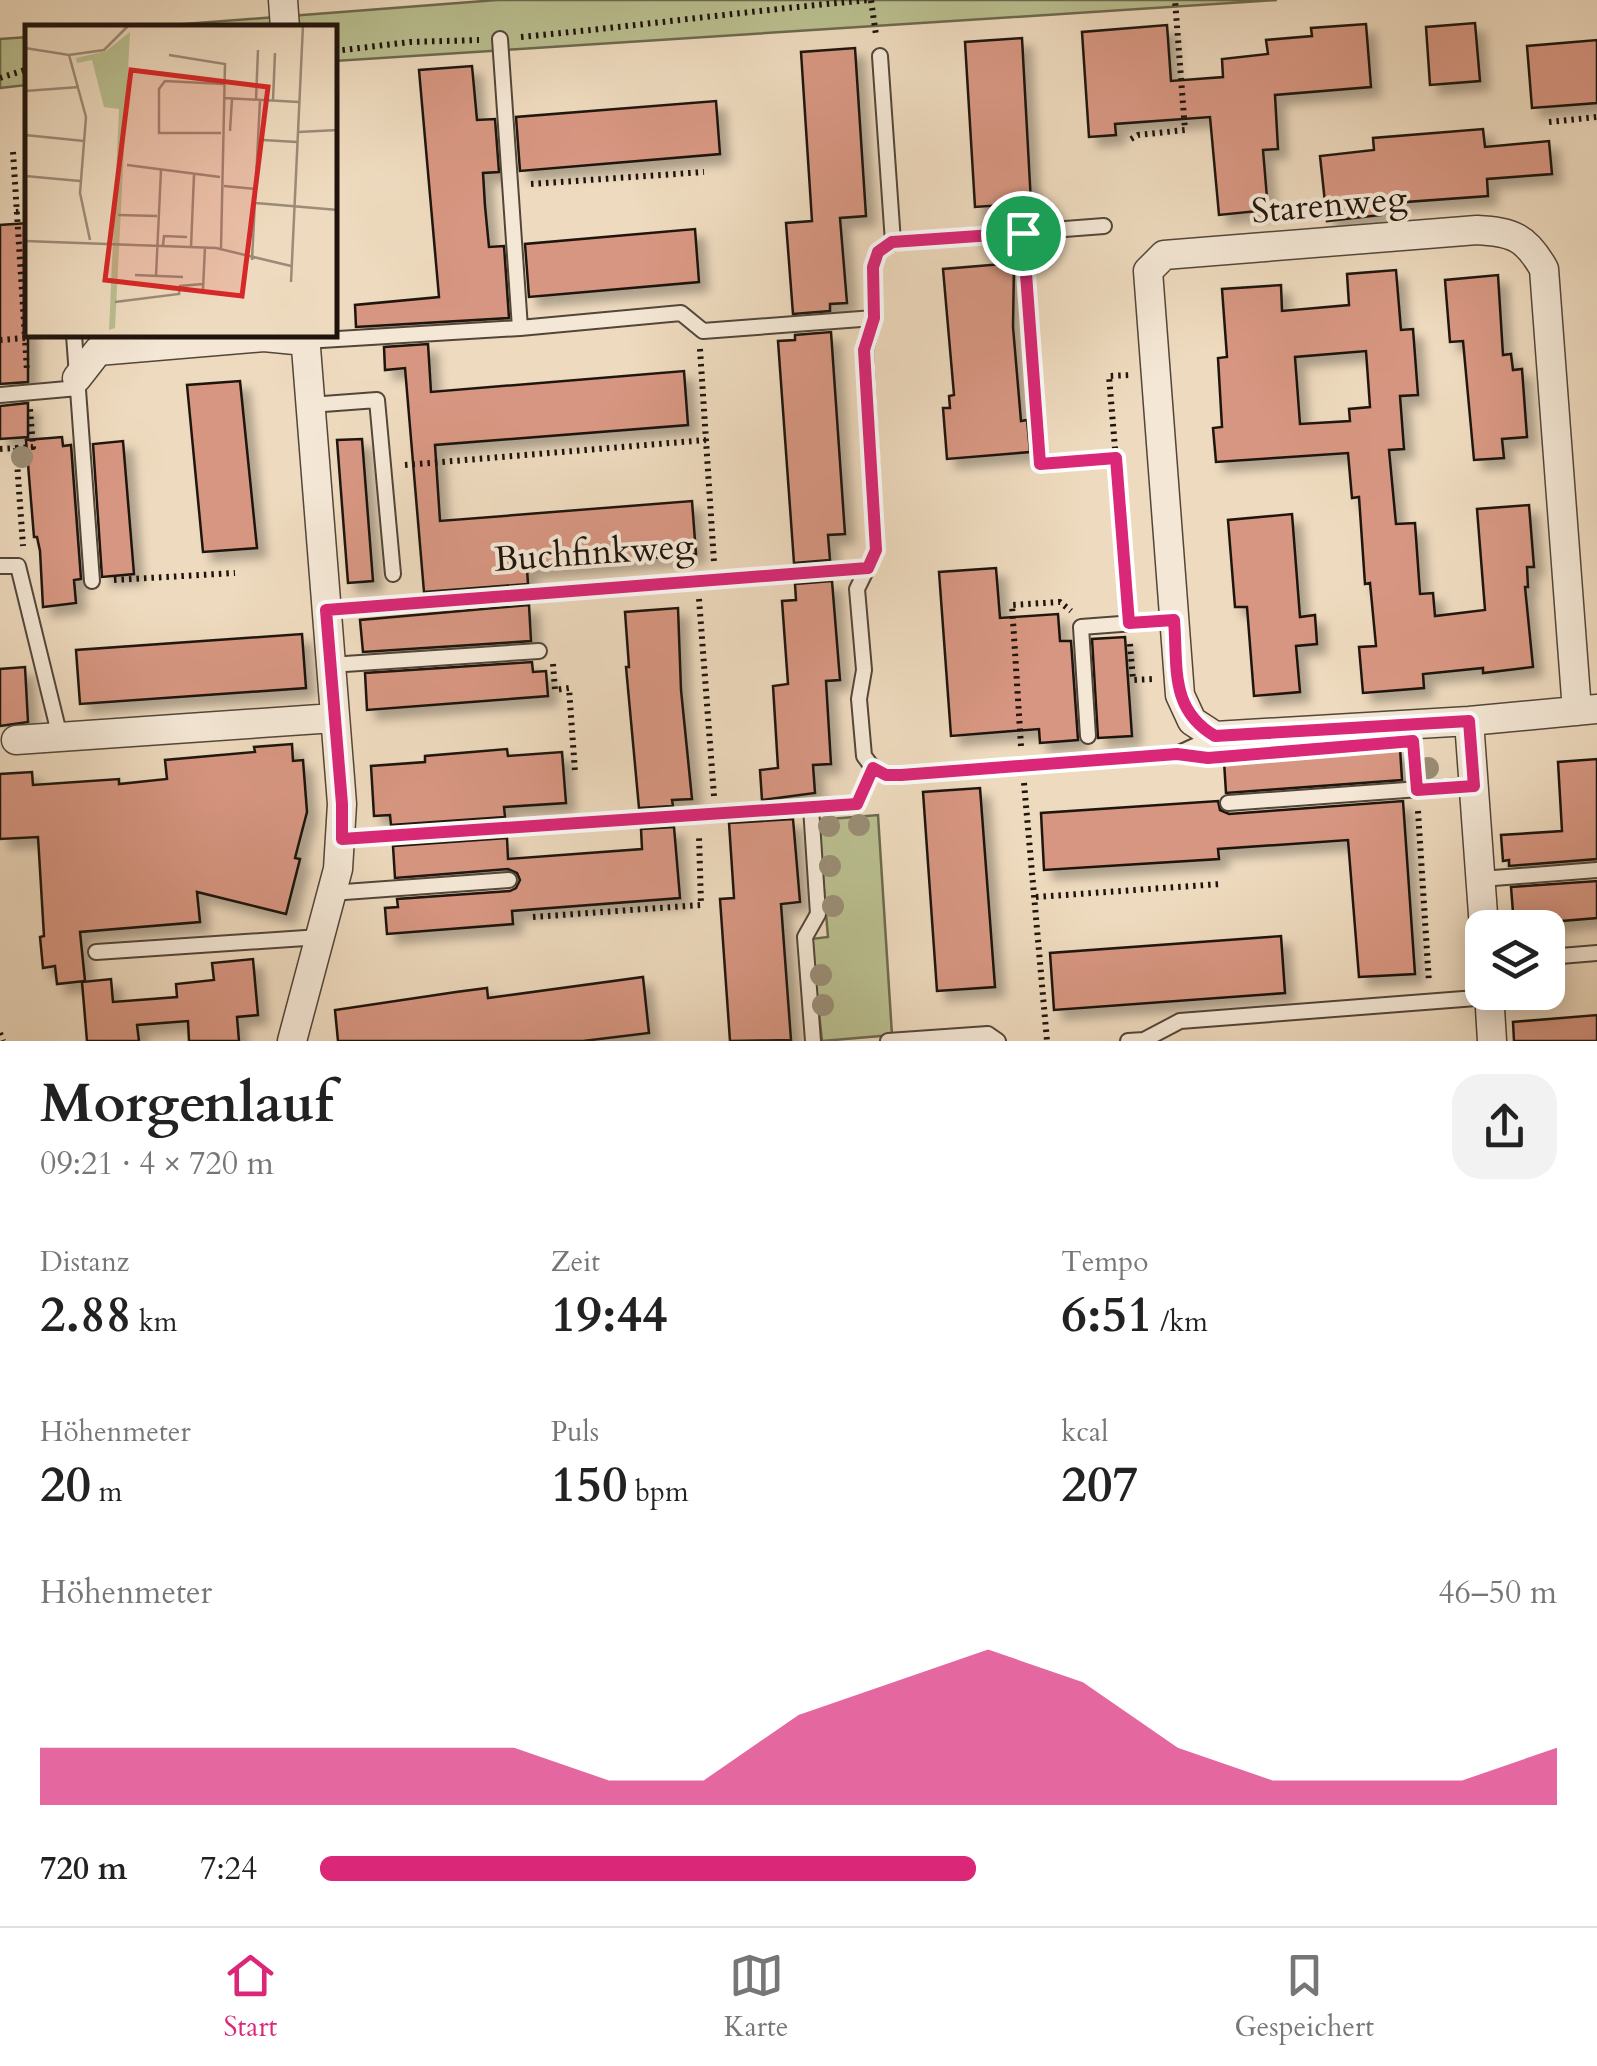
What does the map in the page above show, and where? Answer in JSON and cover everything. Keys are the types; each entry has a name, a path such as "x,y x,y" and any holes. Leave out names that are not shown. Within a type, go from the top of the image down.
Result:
{"street":[{"path":"283,0 285,25"},
{"name":"Starenweg","path":"1476,230 1513,234 1532,248 1544,269 1587,710 1215,736 1192,720 1184,708 1174,620 1148,271 1164,255 1476,230"},
{"path":"77,383 98,351 305,338 342,839 332,893 292,1041"},
{"path":"16,740 334,718"},
{"path":"1469,721 1483,910"},
{"path":"1490,1010 1492,1041"}],"lane":[{"path":"500,39 520,328"},
{"path":"880,56 892,242"},
{"path":"342,839 857,804 873,768 864,756 859,699 864,670 857,589 876,550 864,350 874,318 873,267 878,252 892,242 1104,226"},
{"path":"338,336 520,328 681,313 703,331 874,318"},
{"path":"74,338 92,581"},
{"path":"0,395 77,383"},
{"path":"310,405 377,400 393,574"},
{"path":"0,566 18,566 60,737"},
{"name":"Buchfinkweg","path":"326,610 868,568"},
{"path":"1088,736 1081,627 1174,620"},
{"path":"330,665 546,651"},
{"name":"Starenweg","path":"873,768 886,775 901,775 1177,754 1215,736"},
{"path":"1228,803 1474,786"},
{"path":"811,807 818,914 805,938 814,1041"},
{"path":"1480,879 1597,870"},
{"path":"332,893 509,880"},
{"path":"96,952 320,937"},
{"path":"1565,956 1597,953"},
{"path":"1128,1041 1144,1040 1180,1022 1465,998"},
{"path":"888,1041 989,1034 998,1041"}],"path":[{"path":"338,52 410,42 500,39 871,0 880,56"},
{"path":"1131,139 1138,134 1185,130 1175,0"},
{"path":"0,78 25,71"},
{"path":"1548,122 1597,118"},
{"path":"13,152 24,338"},
{"path":"511,185 704,172"},
{"path":"16,212 25,211"},
{"path":"1023,233 1040,464 1119,458"},
{"path":"1140,375 1109,376 1119,458 1133,680 1158,678"},
{"path":"384,467 706,440"},
{"path":"0,449 16,448 24,565 18,566"},
{"path":"92,581 236,573"},
{"path":"1046,1041 1012,606 1060,602 1081,627"},
{"path":"546,651 555,690 569,688 575,772"},
{"path":"1417,790 1430,1002"},
{"path":"533,916 701,905 699,814"},
{"path":"1036,897 1220,884"},
{"path":"0,1033 3,1041"}],"green space":[{"path":"497,0 1277,0 338,61 338,25 171,25"},
{"path":"25,37 25,85 0,88 0,39"},
{"path":"878,815 892,1035 822,1041 811,939 828,937 818,820"}],"building":[{"path":"1475,23 1480,81 1430,85 1426,27"},
{"path":"1366,24 1371,87 1275,95 1278,149 1263,150 1268,210 1219,215 1210,117 1115,124 1116,135 1089,137 1082,32 1167,25 1171,81 1223,77 1222,59 1268,54 1266,40 1312,36 1311,28"},
{"path":"1022,38 1031,203 975,207 965,42"},
{"path":"1597,40 1597,103 1532,108 1527,46"},
{"path":"855,48 866,216 840,218 847,303 830,304 830,311 793,314 786,223 812,221 801,52"},
{"path":"472,66 477,120 495,119 499,172 483,173 485,206 489,247 504,246 509,318 356,327 355,305 439,297 419,70"},
{"path":"716,101 720,154 520,171 516,117"},
{"path":"1483,129 1485,147 1549,141 1552,174 1487,179 1488,196 1379,204 1381,215 1327,221 1320,156 1374,150 1373,138"},
{"path":"25,223 28,382 0,384 0,225"},
{"path":"695,229 699,282 529,297 525,244"},
{"path":"1014,263 1013,327 1021,421 1027,420 1030,452 947,459 943,408 950,408 949,396 954,395 943,269"},
{"path":"1396,270 1401,330 1413,329 1418,395 1400,396 1404,449 1389,450 1396,524 1415,523 1420,594 1433,593 1435,616 1485,610 1477,509 1529,505 1534,567 1527,567 1525,587 1533,667 1423,674 1424,688 1363,693 1359,647 1376,646 1370,583 1365,584 1359,497 1352,498 1348,453 1216,462 1213,428 1222,427 1218,358 1227,357 1222,289 1281,285 1282,311 1349,305 1347,274","holes":["1366,351 1370,407 1349,409 1350,421 1300,424 1295,357"]},
{"path":"1498,275 1503,355 1511,354 1513,370 1522,369 1527,437 1502,439 1504,458 1474,460 1463,341 1450,342 1445,280"},
{"path":"831,332 845,534 828,535 830,560 794,563 778,341 795,340 795,335"},
{"path":"428,344 431,392 684,371 688,425 435,445 440,521 692,501 696,554 527,569 528,584 424,592 405,368 385,370 384,347"},
{"path":"240,381 257,548 203,552 187,385"},
{"path":"28,403 28,437 0,439 0,406"},
{"path":"62,437 63,446 71,445 81,579 74,580 76,603 43,607 26,440"},
{"path":"362,439 373,581 348,583 337,440"},
{"path":"123,441 134,574 102,577 93,444"},
{"path":"1292,514 1300,617 1315,615 1317,644 1296,646 1300,692 1254,696 1247,607 1235,607 1228,520"},
{"path":"996,568 1000,618 1058,614 1060,641 1071,641 1078,740 1040,743 1039,729 951,736 939,572"},
{"path":"832,581 840,680 826,681 831,764 813,765 815,793 762,800 760,770 778,768 773,686 788,684 782,601 796,600 795,584"},
{"path":"529,605 531,641 363,652 360,620"},
{"path":"678,608 681,690 692,799 672,800 673,806 639,808 625,612"},
{"path":"302,634 306,688 80,704 76,650"},
{"path":"1125,637 1132,736 1098,738 1092,639"},
{"path":"532,662 533,672 546,671 548,696 367,710 365,673"},
{"path":"25,667 28,722 0,726 0,669"},
{"path":"292,744 293,761 303,760 307,812 286,914 197,892 200,922 80,932 85,981 57,984 55,966 43,968 38,837 0,839 0,774 32,772 33,785 119,779 119,784 167,779 165,760 255,752 254,747"},
{"path":"1400,748 1402,780 1226,793 1224,761"},
{"path":"507,749 508,756 562,752 566,803 504,807 505,817 391,825 390,815 374,816 371,766 425,762 425,756"},
{"path":"1597,759 1597,859 1509,866 1509,860 1503,861 1501,835 1562,831 1558,762"},
{"path":"980,788 995,987 937,991 923,792"},
{"path":"1218,801 1220,810 1229,814 1403,801 1415,974 1359,977 1348,840 1218,849 1219,859 1044,870 1041,813"},
{"path":"793,819 800,902 781,904 791,1040 730,1041 720,899 734,898 729,823"},
{"path":"674,827 680,898 512,911 513,924 387,934 385,908 398,907 397,899 510,891 520,880 517,873 508,869 395,878 393,846 507,838 508,859 642,849 641,829"},
{"path":"1597,881 1597,918 1565,921 1565,910 1513,910 1511,887"},
{"path":"1281,936 1285,993 1054,1010 1050,953"},
{"path":"253,959 258,1015 237,1017 239,1041 189,1041 188,1021 137,1025 139,1041 87,1041 82,982 111,979 113,1002 177,997 176,984 214,980 212,963"},
{"path":"643,977 649,1033 583,1041 338,1041 335,1010 487,988 488,998"},
{"path":"1597,1015 1597,1041 1514,1041 1513,1022"}],"route":[{"path":"1023,233 1040,464 1116,458 1129,623 1174,620 1180,695 1188,715 1215,736 1469,721 1474,786 1417,790 1413,741 1208,758 1177,754 901,775 886,775 873,768 857,804 342,839 326,610 868,568 876,550 864,350 874,318 873,267 878,252 892,242 1023,233"}]}
